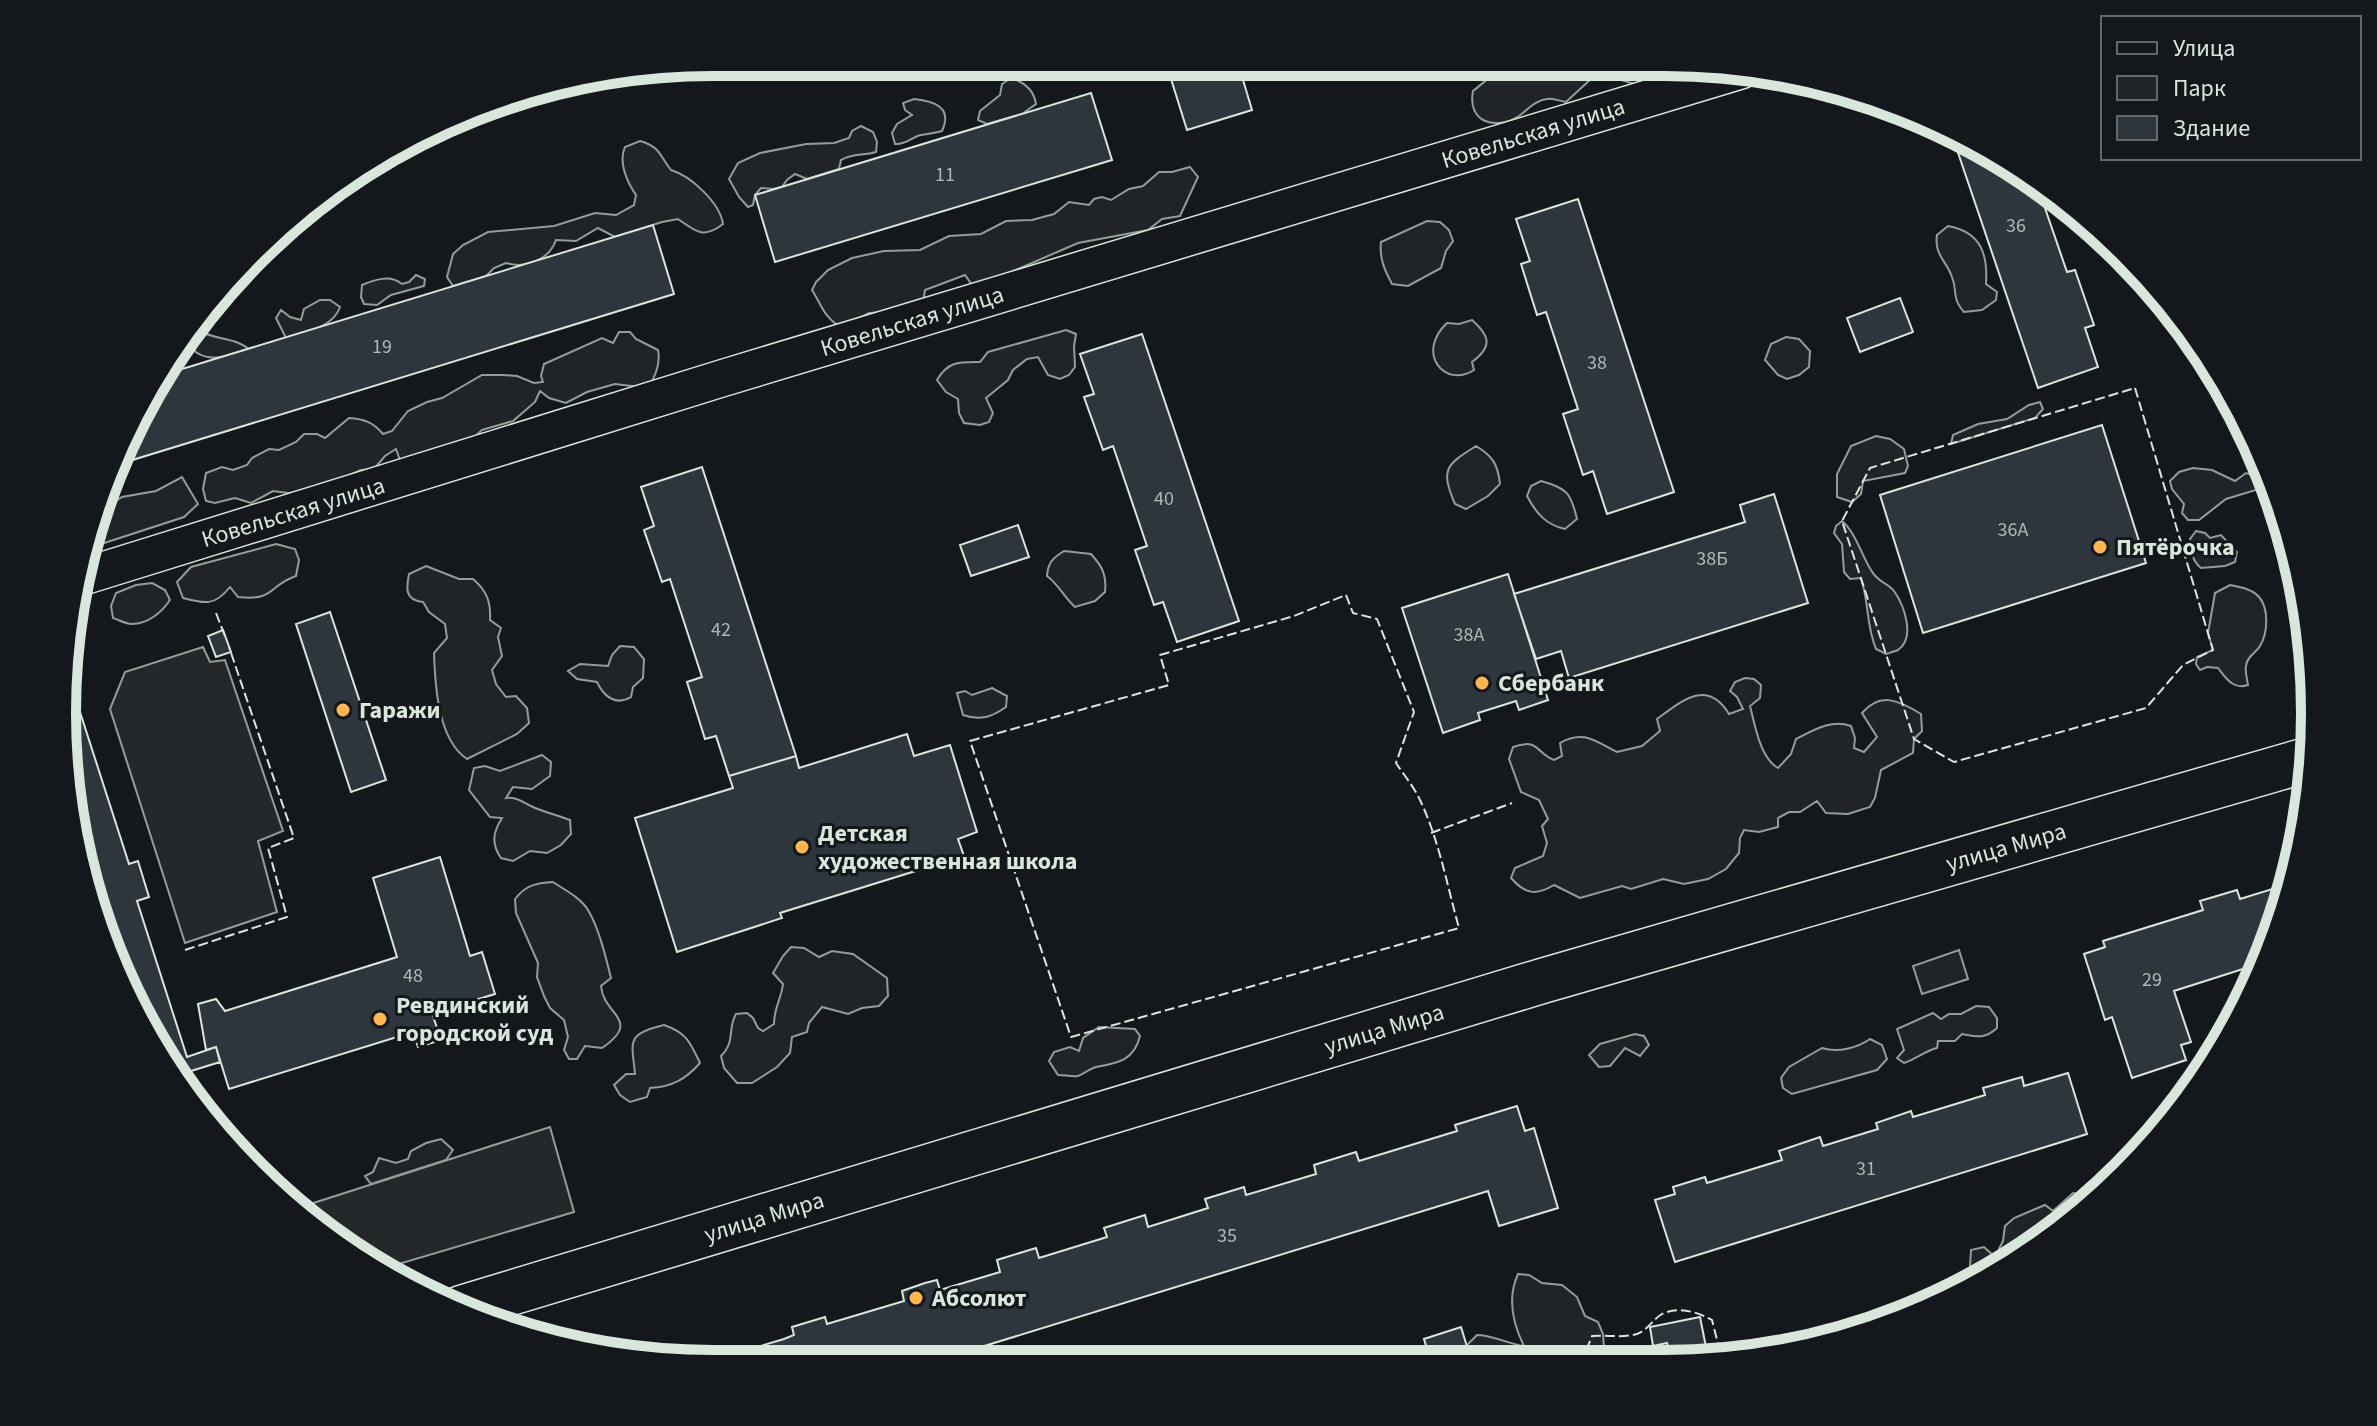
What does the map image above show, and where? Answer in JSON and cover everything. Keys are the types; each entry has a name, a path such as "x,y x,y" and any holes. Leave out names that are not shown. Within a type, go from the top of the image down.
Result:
{"main road":[{"name":"улица Мира","path":"474,1304 1542,981 2299,762"}],"street":[{"name":"Ковельская улица","path":"92,574 710,382 1716,78"}],"green space":[{"path":"1493,76 1592,76 1566,102 1543,100 1510,121 1501,123 1485,121 1479,116 1472,102 1473,91"},
{"path":"1607,76 1655,76 1642,86"},
{"path":"1011,78 1028,87 1036,104 1022,114 987,124 978,120 980,111 1000,95 1002,84"},
{"path":"914,99 940,107 945,116 942,131 895,144 892,133 897,124 912,115 905,110 903,103"},
{"path":"861,126 873,132 877,142 876,152 845,158 841,160 839,169 807,179 795,174 782,187 761,188 755,195 753,205 748,207 729,179 738,163 760,153 806,144 834,143 849,138 852,131"},
{"path":"640,141 656,149 671,170 703,191 721,216 723,224 716,229 700,232 678,219 615,237 598,228 576,241 556,240 548,253 529,264 506,263 486,276 453,286 447,277 453,254 488,232 554,226 595,213 616,215 634,205 636,195 622,159 625,147"},
{"path":"1190,167 1198,177 1180,216 1162,219 1148,230 1078,243 974,288 965,275 925,290 923,302 886,312 869,313 846,325 837,325 832,321 812,290 828,270 852,258 884,251 920,250 949,236 981,234 1006,221 1032,220 1054,214 1069,202 1089,205 1094,199 1102,197 1111,200 1129,189 1143,186 1159,172"},
{"path":"1427,221 1440,222 1449,230 1453,241 1441,268 1408,286 1392,284 1383,264 1381,242"},
{"path":"1948,226 1968,233 1984,254 1986,284 1997,292 1996,300 1982,310 1964,312 1957,302 1952,277 1937,248 1937,235"},
{"path":"416,275 425,279 424,286 391,295 377,305 364,304 362,285 387,279 402,284"},
{"path":"320,300 330,300 340,307 331,320 318,328 286,338 276,318 281,310 301,320 304,309"},
{"path":"1472,320 1486,337 1486,347 1472,362 1474,370 1453,375 1438,365 1434,356 1438,334 1447,323 1459,324"},
{"path":"1066,330 1076,334 1075,367 1069,375 1060,379 1048,375 1038,357 1027,359 986,398 993,413 989,422 980,425 964,423 959,413 958,399 946,392 937,380 945,369 955,364 980,362 988,352"},
{"path":"619,332 630,332 636,339 658,350 657,370 648,388 615,384 587,392 566,403 549,398 540,391 535,402 513,421 482,430 468,443 402,466 396,449 374,469 361,470 303,495 273,491 251,503 235,498 215,503 206,501 203,489 206,473 222,467 233,470 247,465 252,458 269,449 279,450 296,442 304,434 317,434 325,438 349,418 368,422 383,434 392,431 408,411 442,398 482,375 517,376 534,383 543,382 544,364 602,338 613,343"},
{"path":"202,333 249,349 227,356 205,357 192,349"},
{"path":"1786,337 1799,339 1810,351 1809,367 1787,379 1778,375 1765,360 1771,344"},
{"path":"2040,402 2043,409 2035,418 1951,444 1953,435 1978,424 2007,419"},
{"path":"1876,436 1890,439 1904,449 1908,466 1905,473 1863,481 1861,494 1852,502 1837,497 1837,474 1851,446"},
{"path":"1476,446 1494,462 1500,484 1488,496 1466,509 1455,504 1447,475 1452,463"},
{"path":"2193,468 2212,470 2235,481 2246,473 2253,475 2259,485 2256,490 2226,499 2199,520 2188,520 2182,513 2184,504 2172,489 2170,481 2179,472"},
{"path":"182,477 198,504 184,517 99,545 112,504 122,497 156,491"},
{"path":"1541,481 1557,486 1570,497 1577,519 1565,529 1552,525 1542,517 1527,496 1531,486"},
{"path":"1842,521 1874,574 1894,591 1901,604 1907,630 1903,645 1897,650 1886,654 1876,649 1861,578 1850,579 1844,572 1842,544 1834,533"},
{"path":"2196,531 2210,538 2221,535 2237,552 2235,562 2201,568 2194,558 2190,539"},
{"path":"276,544 295,549 299,560 296,576 265,595 238,597 230,587 219,598 209,602 183,598 177,582 191,567"},
{"path":"1064,551 1091,554 1101,567 1105,592 1095,601 1075,607 1047,576 1052,561"},
{"path":"426,566 459,579 473,579 485,592 490,620 501,628 498,637 502,656 492,670 496,684 506,697 516,696 527,708 529,723 517,734 467,759 450,739 437,696 434,653 447,638 445,624 429,612 423,602 413,599 408,593 409,574"},
{"path":"152,583 165,590 170,600 159,613 149,620 132,624 113,618 111,606 116,593"},
{"path":"2230,585 2256,594 2266,614 2263,641 2247,663 2248,685 2243,686 2230,682 2218,668 2200,670 2196,664 2197,657 2213,650 2208,633 2215,593"},
{"path":"620,646 634,647 644,659 643,678 633,687 631,697 626,700 611,698 597,682 577,679 568,671 580,664 608,666"},
{"path":"1754,679 1761,685 1760,698 1750,706 1763,749 1778,768 1791,754 1796,739 1830,725 1851,726 1854,748 1864,752 1877,737 1862,713 1883,700 1898,702 1921,714 1922,731 1914,739 1913,753 1881,770 1870,807 1848,814 1826,813 1817,801 1800,812 1789,812 1778,818 1778,827 1759,832 1744,830 1739,853 1726,869 1708,879 1684,884 1663,879 1631,889 1622,886 1580,898 1554,885 1531,892 1511,878 1515,868 1543,856 1547,843 1542,826 1548,819 1539,800 1521,792 1509,759 1513,747 1532,745 1554,760 1562,756 1560,743 1576,737 1590,738 1617,752 1642,746 1660,731 1657,719 1694,696 1712,697 1729,714 1743,709 1730,691 1735,682"},
{"path":"992,688 1007,696 1006,707 986,717 963,715 957,693 965,691 972,695"},
{"path":"542,755 551,762 550,776 532,789 513,787 506,798 570,820 571,834 561,845 547,853 530,851 513,861 501,858 494,838 502,818 490,817 469,790 474,768 485,766 500,771"},
{"path":"553,882 581,902 592,917 611,978 601,986 603,996 620,1024 614,1038 602,1048 585,1046 577,1059 569,1059 564,1050 568,1037 564,1020 550,1008 544,996 537,977 538,963 516,913 515,899 523,891 536,884"},
{"path":"791,947 804,948 819,957 832,951 853,954 887,978 888,996 879,1006 848,1014 822,1007 809,1023 807,1032 792,1037 790,1053 777,1067 752,1083 737,1083 724,1068 721,1056 728,1045 733,1019 736,1014 747,1013 763,1031 774,1024 783,984 773,973"},
{"path":"1959,950 1968,979 1922,994 1913,966"},
{"path":"1976,1006 1989,1007 1997,1018 1997,1028 1993,1032 1981,1036 1962,1034 1955,1041 1938,1041 1937,1048 1904,1063 1897,1058 1904,1050 1897,1029 1933,1013 1941,1019"},
{"path":"664,1025 687,1039 700,1063 678,1081 650,1088 647,1097 630,1102 620,1095 614,1085 626,1074 635,1074 633,1047 637,1036"},
{"path":"1099,1027 1135,1029 1140,1036 1134,1051 1118,1062 1093,1068 1078,1076 1058,1075 1049,1061 1054,1052 1070,1047 1079,1051 1083,1038"},
{"path":"1635,1034 1644,1036 1649,1045 1640,1056 1625,1048 1610,1066 1599,1067 1589,1055 1600,1044"},
{"path":"1870,1039 1882,1045 1887,1059 1877,1070 1792,1094 1783,1088 1781,1078 1789,1067 1822,1048 1847,1049"},
{"path":"441,1139 453,1150 446,1160 371,1184 365,1176 373,1172 379,1158 396,1163 408,1159 411,1151 426,1143"},
{"path":"2073,1193 2081,1194 2018,1243 1982,1265 1970,1272 1971,1250 1984,1247 1995,1257 2003,1241 2005,1226 2014,1218 2045,1205 2053,1211"},
{"path":"1518,1274 1529,1275 1542,1283 1562,1285 1577,1297 1585,1316 1598,1322 1604,1350 1467,1350 1466,1346 1477,1335 1524,1346 1513,1311"}],"shaded area":[{"path":"203,647 210,662 225,660 283,831 258,841 277,912 185,943 110,709 125,672"},
{"path":"550,1127 574,1212 395,1265 308,1205"}],"building":[{"path":"1170,76 1242,76 1252,110 1187,130"},
{"path":"1091,93 1112,160 775,262 755,195"},
{"path":"1956,147 1983,161 2043,201 2067,272 2075,270 2094,325 2085,328 2098,367 2038,388"},
{"path":"1578,199 1674,492 1607,514 1593,471 1583,475 1563,414 1578,409 1546,312 1537,315 1521,264 1530,261 1516,219"},
{"path":"653,225 674,294 128,461 175,371"},
{"path":"1900,298 1913,332 1860,352 1847,318"},
{"path":"1142,334 1239,621 1177,642 1163,602 1154,605 1135,550 1147,546 1113,446 1103,450 1084,397 1094,394 1080,354"},
{"path":"2102,425 2146,563 1923,633 1880,495"},
{"path":"702,467 796,756 729,776 716,736 705,739 687,682 702,677 670,579 662,582 644,530 654,526 641,487"},
{"path":"1774,494 1808,603 1569,678 1561,651 1536,659 1514,594 1745,522 1740,505"},
{"path":"1018,525 1029,557 971,576 960,545"},
{"path":"1508,574 1548,700 1519,710 1516,701 1478,713 1480,720 1443,733 1402,608"},
{"name":"Гаражи","path":"330,612 386,780 351,792 296,624"},
{"path":"223,630 231,652 216,657 208,636"},
{"path":"80,712 129,864 138,861 149,897 137,901 187,1057 216,1047 220,1062 187,1072 161,1032 124,957 88,837 77,755 76,713"},
{"name":"Детская художественная школа","path":"907,734 914,756 950,745 977,832 958,839 964,856 780,913 782,918 677,952 635,818 733,788 729,776 796,756 799,768"},
{"path":"440,857 470,956 482,952 495,994 432,1013 441,1040 418,1047 413,1032 229,1089 216,1047 206,1050 198,1004 216,999 225,1011 397,957 373,878"},
{"path":"2276,888 2248,967 2174,991 2191,1042 2181,1045 2186,1060 2132,1078 2112,1017 2105,1020 2084,954 2105,947 2103,941 2203,910 2200,901 2237,890 2240,899"},
{"path":"2068,1073 2087,1134 1675,1262 1655,1200 1675,1194 1673,1187 1705,1177 1707,1183 1782,1160 1779,1151 1820,1137 1823,1146 1878,1129 1876,1123 1911,1111 1913,1117 1985,1095 1983,1088 2022,1077 2024,1086"},
{"path":"1517,1106 1525,1131 1534,1128 1558,1208 1499,1226 1488,1191 971,1350 747,1350 794,1335 792,1327 825,1317 827,1324 904,1301 902,1291 925,1283 937,1280 940,1290 1000,1272 997,1260 1036,1248 1039,1258 1107,1237 1104,1228 1145,1215 1148,1227 1208,1208 1205,1199 1244,1187 1246,1195 1316,1174 1314,1165 1356,1152 1359,1161 1457,1131 1455,1125"},
{"path":"1700,1317 1706,1349 1669,1350 1667,1343 1653,1346 1650,1327"},
{"path":"1461,1327 1468,1350 1427,1350 1424,1339"}],"fence":[{"path":"2135,388 2213,650 2183,665 2146,708 1954,762 1914,739 1842,521 1870,468 2135,388"},
{"path":"1346,595 1353,613 1377,619 1414,712 1396,763 1415,790 1427,815 1459,928 1071,1037 970,741 1169,685 1160,655 1294,616 1346,595"},
{"path":"216,613 225,636"},
{"path":"185,950 287,917 268,848 294,838 229,647"},
{"path":"1431,833 1512,803"},
{"path":"1586,1350 1592,1336 1637,1334 1662,1314 1681,1310 1712,1320 1719,1348"}],"place":[{"name":"Пятёрочка","path":"2100,547"},
{"name":"Сбербанк","path":"1482,683"},
{"name":"Гаражи","path":"343,710"},
{"name":"Детская художественная школа","path":"802,847"},
{"name":"Ревдинский городской суд","path":"380,1019"},
{"name":"Абсолют","path":"916,1298"}]}
